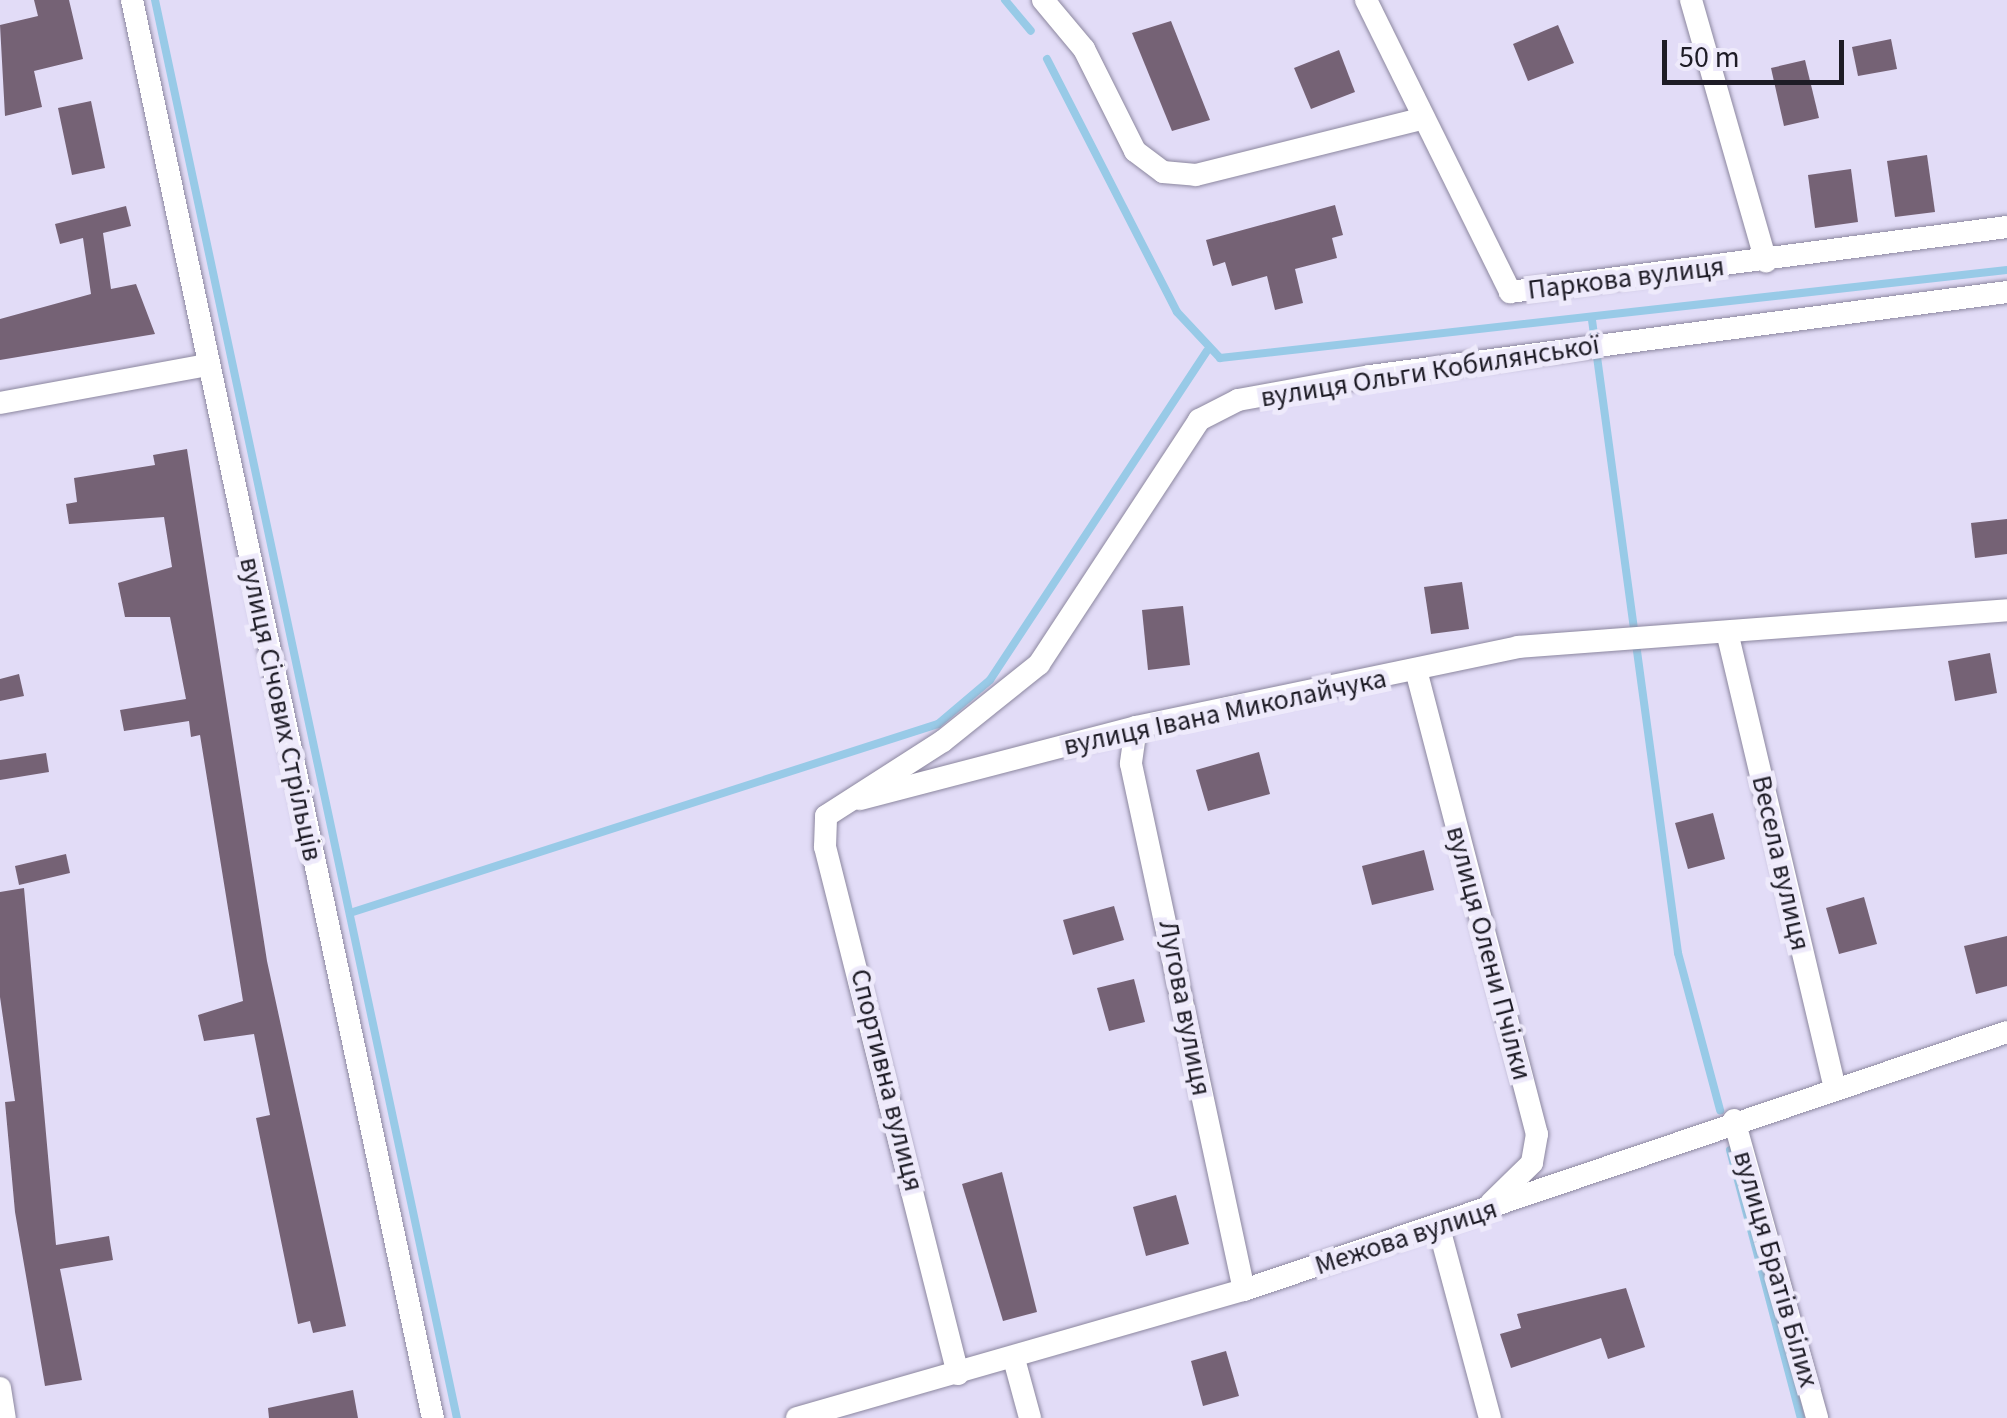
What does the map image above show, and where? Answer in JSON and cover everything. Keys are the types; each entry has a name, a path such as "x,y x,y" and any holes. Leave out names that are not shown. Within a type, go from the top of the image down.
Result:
{"street":[{"name":"вулиця Січових Стрільців","path":"132,0 433,1418"},
{"path":"1043,0 1084,49 1135,151 1162,172 1196,175 1420,118"},
{"name":"Паркова вулиця","path":"1366,0 1420,118 1510,292 2007,227"},
{"path":"1692,0 1766,261"},
{"name":"вулиця Ольги Кобилянської","path":"841,801 943,741 1039,664 1199,420 1238,400 2007,292"},
{"path":"0,403 207,365"},
{"name":"вулиця Івана Миколайчука","path":"841,801 1136,727 1416,670 1631,637 1728,636 2007,610"},
{"name":"Весела вулиця","path":"1728,636 1835,1090"},
{"name":"вулиця Олени Пчілки","path":"1416,670 1537,1134 1532,1164 1478,1214"},
{"name":"Лугова вулиця","path":"1136,727 1132,764 1244,1290"},
{"name":"Спортивна вулиця","path":"841,801 825,847 958,1374"},
{"name":"Межова вулиця","path":"797,1418 1014,1359 1439,1228 1734,1120 2007,1032"},
{"name":"вулиця Братів Білих","path":"1734,1120 1817,1418"},
{"path":"1439,1228 1490,1418"},
{"path":"1014,1359 1030,1418"},
{"path":"0,1388 5,1418"}],"building":[{"path":"34,0 69,0 83,59 34,71 42,107 5,116 0,25 38,16"},
{"path":"1171,21 1210,120 1172,131 1132,33"},
{"path":"1558,25 1574,63 1528,81 1513,44"},
{"path":"1891,39 1897,69 1858,76 1852,47"},
{"path":"1339,50 1355,92 1311,109 1294,68"},
{"path":"1805,60 1819,118 1784,126 1771,68"},
{"path":"91,101 105,168 72,175 58,108"},
{"path":"1927,155 1935,212 1895,217 1887,161"},
{"path":"1851,169 1858,222 1815,228 1808,175"},
{"path":"1335,205 1343,235 1332,238 1337,258 1295,269 1303,303 1275,310 1267,276 1232,286 1225,262 1213,266 1206,240"},
{"path":"126,206 131,226 103,233 111,289 136,284 155,334 0,360 0,319 91,294 83,238 60,244 55,224"},
{"path":"187,449 267,961 346,1326 313,1333 310,1321 298,1324 256,1118 270,1115 254,1034 204,1041 198,1015 243,1001 200,735 191,737 189,721 124,731 120,710 186,699 170,617 125,617 118,583 172,567 164,517 69,524 66,504 77,502 74,478 155,465 153,455"},
{"path":"2007,519 2007,554 1975,558 1971,523"},
{"path":"1462,582 1469,629 1431,634 1424,587"},
{"path":"1183,606 1190,665 1148,670 1142,610"},
{"path":"1990,653 1997,693 1955,701 1948,661"},
{"path":"19,674 24,696 0,701 0,679"},
{"path":"1259,752 1270,794 1208,811 1196,770"},
{"path":"46,753 49,772 0,780 0,760"},
{"path":"1713,813 1725,859 1688,869 1675,823"},
{"path":"1424,850 1434,890 1372,905 1362,866"},
{"path":"66,854 70,873 19,885 15,866"},
{"path":"24,888 56,1245 109,1236 113,1260 60,1269 82,1380 45,1386 15,1212 5,1102 15,1101 0,997 0,892"},
{"path":"1864,897 1877,944 1839,954 1826,908"},
{"path":"1114,906 1124,940 1073,955 1063,920"},
{"path":"2007,936 2007,986 1976,994 1964,946"},
{"path":"1134,979 1145,1022 1109,1031 1097,988"},
{"path":"1002,1172 1037,1312 1003,1321 962,1184"},
{"path":"1176,1195 1189,1244 1146,1256 1133,1207"},
{"path":"1626,1288 1645,1347 1608,1359 1601,1338 1511,1368 1500,1334 1521,1328 1517,1314"},
{"path":"1226,1351 1239,1396 1203,1406 1191,1361"},
{"path":"353,1390 358,1418 269,1418 268,1408"}],"waterway":[{"path":"155,0 457,1418"},
{"path":"1005,0 1031,31"},
{"path":"1047,59 1177,312 1220,358 2007,270"},
{"path":"1592,320 1678,953 1720,1110"},
{"path":"353,912 938,724 990,680 1207,351"},
{"path":"1730,1150 1801,1418"}]}
